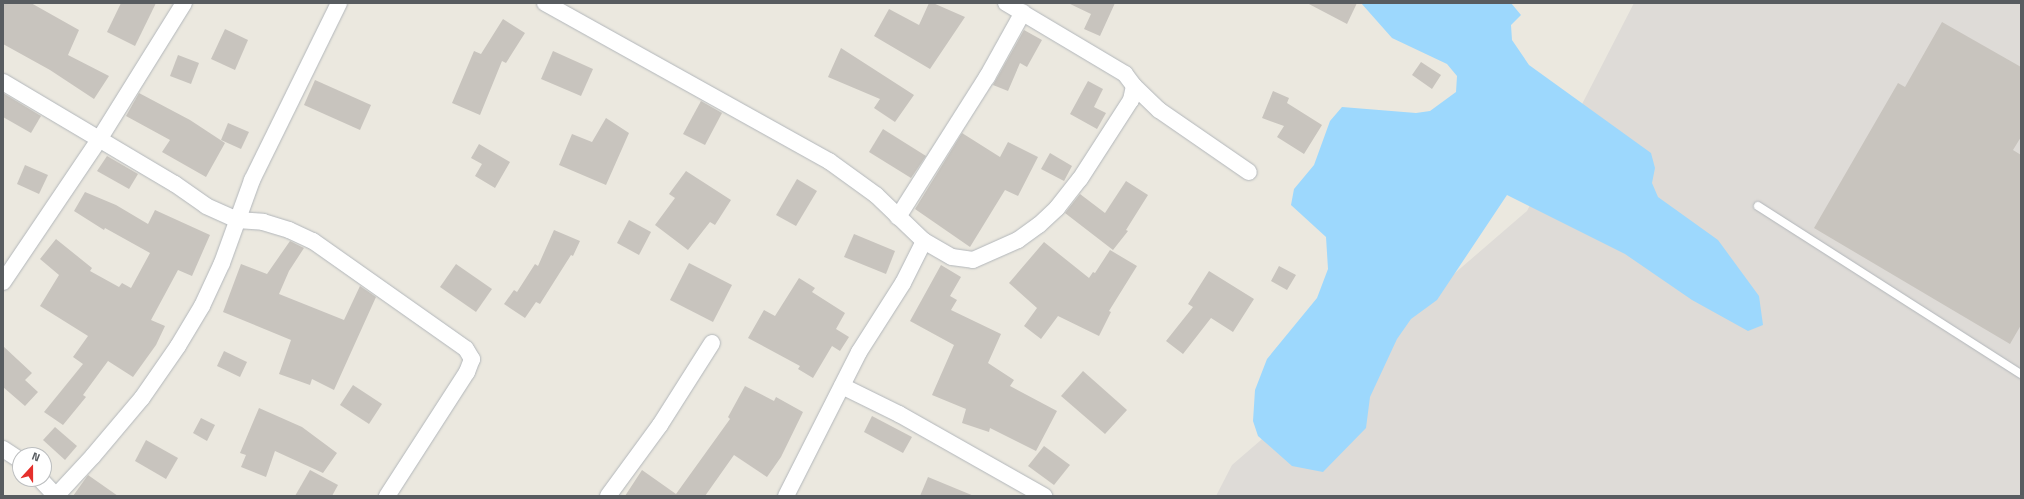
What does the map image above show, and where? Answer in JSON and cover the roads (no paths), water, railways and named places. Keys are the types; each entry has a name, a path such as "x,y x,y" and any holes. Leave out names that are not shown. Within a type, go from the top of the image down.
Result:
{"street":[{"path":"3,282 100,138 184,3"},
{"path":"48,487 56,496 93,456 142,398 178,346 202,306 222,263 255,173 339,3"},
{"path":"545,3 829,161 876,195 924,241 952,258 973,260 1018,240 1039,225 1057,208 1080,180 1131,100 1134,86"},
{"path":"1006,3 1125,74 1134,86 1159,110 1249,172"},
{"path":"898,217 987,78 1023,12"},
{"path":"3,82 100,138 175,184 206,206 237,220 263,222 289,230 313,241 466,349 472,359 467,372 387,496"},
{"path":"786,496 859,352 903,283 924,241"},
{"path":"608,496 660,425 712,343"},
{"path":"842,386 899,414 1044,496"},
{"path":"3,449 12,455"}],"lane":[{"path":"1758,206 2021,374"}],"water":[{"path":"1361,3 1511,3 1521,15 1511,25 1512,40 1529,65 1651,153 1655,168 1652,183 1658,197 1718,240 1759,296 1763,325 1748,331 1692,300 1625,254 1507,195 1437,300 1411,319 1397,339 1370,397 1366,428 1323,472 1292,466 1258,436 1253,421 1255,390 1267,359 1317,298 1328,269 1326,237 1291,205 1294,189 1314,165 1330,121 1342,107 1416,113 1430,111 1456,92 1457,76 1447,64 1392,38"}]}
